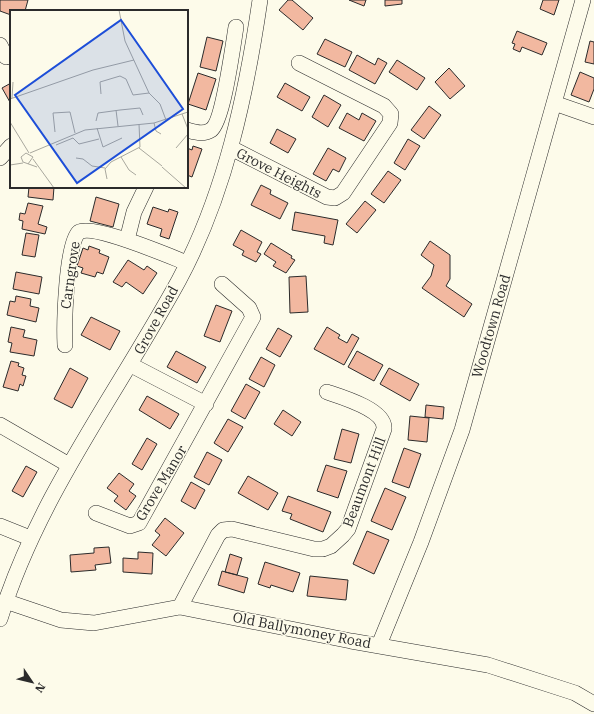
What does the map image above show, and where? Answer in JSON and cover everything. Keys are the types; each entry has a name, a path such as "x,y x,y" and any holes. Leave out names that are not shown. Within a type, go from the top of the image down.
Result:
{"street":[{"name":"Grove Road","path":"0,619 30,538 69,465 131,365 187,263 212,204 231,148 246,89 260,0"},
{"name":"Woodtown Road","path":"379,645 421,542 462,430 583,0"},
{"path":"188,130 204,133 210,131 216,124 229,75 236,27"},
{"name":"Grove Heights","path":"231,148 327,197 334,198 343,193 390,123 391,114 384,106 299,63"},
{"path":"554,103 593,123"},
{"path":"0,158 10,147"},
{"path":"126,240 134,212 146,188"},
{"name":"Carngrove","path":"65,345 63,322 67,299 69,266 75,237 81,231 88,230 126,240 187,263"},
{"name":"Grove Manor","path":"96,513 130,526 139,523 206,404 253,317 249,308 222,284"},
{"path":"131,365 206,404"},
{"name":"Beaumont Hill","path":"180,607 218,535 223,530 232,529 314,550 331,546 346,532 385,423 378,415 360,404 328,392"},
{"path":"0,425 69,465"},
{"path":"0,526 30,538"},
{"name":"Old Ballymoney Road","path":"6,602 62,620 94,623 180,607 488,664 575,693 594,704"}],"building":[{"path":"0,0 28,0 25,10 10,10 10,15 0,11"},
{"path":"288,0 292,0 313,18 303,30 279,10"},
{"path":"349,0 366,0 364,6"},
{"path":"385,0 402,0 402,4 385,6"},
{"path":"543,0 559,0 554,15 540,9"},
{"path":"517,31 547,43 542,55 522,47 520,52 513,49 515,44 512,43"},
{"path":"207,37 223,41 216,71 200,67"},
{"path":"325,39 352,52 345,67 317,54"},
{"path":"590,41 594,42 594,64 585,62"},
{"path":"357,55 375,65 378,58 387,63 375,84 349,70"},
{"path":"397,60 425,78 417,90 389,72"},
{"path":"449,68 465,86 450,99 435,82"},
{"path":"580,72 594,78 594,89 589,102 571,95"},
{"path":"198,73 216,79 206,110 188,104"},
{"path":"285,83 310,97 302,111 277,97"},
{"path":"10,84 10,102 2,88"},
{"path":"324,95 341,105 328,127 312,117"},
{"path":"429,106 441,115 424,139 411,130"},
{"path":"347,113 359,120 362,113 376,121 364,141 339,128"},
{"path":"277,129 296,139 288,153 270,143"},
{"path":"408,139 420,146 405,170 394,163"},
{"path":"193,146 202,149 192,177 188,175 188,148 192,150"},
{"path":"328,148 346,158 339,172 333,169 326,181 313,174"},
{"path":"388,171 401,180 384,203 371,194"},
{"path":"261,185 271,190 270,194 288,203 280,219 251,205"},
{"path":"29,188 54,188 53,200 28,197"},
{"path":"96,197 119,204 113,227 90,221"},
{"path":"365,201 376,210 357,233 346,224"},
{"path":"28,203 43,206 38,224 47,227 45,234 22,229 23,221 19,220 20,213 25,214"},
{"path":"153,207 168,212 169,209 178,212 169,239 160,236 162,229 147,224"},
{"path":"295,212 338,220 333,245 324,243 325,236 292,230"},
{"path":"241,230 262,242 257,252 261,254 256,262 242,255 244,251 233,245"},
{"path":"26,233 39,235 35,257 22,255"},
{"path":"430,241 450,255 450,279 446,286 472,304 464,317 422,288 431,276 434,265 421,255"},
{"path":"271,243 292,256 291,258 295,260 286,273 273,266 276,262 264,254"},
{"path":"89,246 100,250 99,253 109,257 103,274 97,272 95,277 81,273 83,268 77,266 83,248 88,250"},
{"path":"128,260 144,270 147,266 157,273 143,294 126,282 122,287 113,282"},
{"path":"16,272 42,277 39,294 13,289"},
{"path":"306,276 308,312 290,313 289,277"},
{"path":"16,296 31,299 30,306 39,308 36,322 7,315 10,301 15,302"},
{"path":"216,305 232,311 220,342 204,336"},
{"path":"91,317 120,331 110,350 81,335"},
{"path":"11,327 25,330 23,337 37,340 34,356 10,352 12,343 8,342"},
{"path":"327,327 340,335 338,338 347,343 352,334 359,338 344,365 314,349"},
{"path":"278,328 292,336 280,357 266,349"},
{"path":"176,351 206,367 197,383 167,367"},
{"path":"357,351 383,365 374,381 348,367"},
{"path":"261,357 275,365 264,387 249,379"},
{"path":"11,361 19,363 18,366 24,368 22,375 26,376 23,386 20,384 18,391 3,387"},
{"path":"70,368 88,378 72,408 54,399"},
{"path":"389,368 419,384 410,401 380,384"},
{"path":"246,384 260,392 245,419 231,411"},
{"path":"147,396 179,414 170,429 139,410"},
{"path":"426,405 444,407 443,419 425,417"},
{"path":"283,410 301,422 292,436 274,424"},
{"path":"410,416 429,418 427,442 408,440"},
{"path":"228,419 243,427 228,452 214,443"},
{"path":"342,429 359,434 351,463 334,459"},
{"path":"147,438 157,444 142,470 132,464"},
{"path":"404,448 421,454 409,488 392,482"},
{"path":"207,452 222,460 209,485 194,477"},
{"path":"326,465 347,471 338,498 317,491"},
{"path":"26,466 37,472 23,497 12,491"},
{"path":"119,473 134,484 129,491 136,496 126,510 114,501 118,496 107,488"},
{"path":"248,476 278,493 268,510 238,493"},
{"path":"191,482 205,490 195,509 181,501"},
{"path":"385,488 406,497 392,530 371,521"},
{"path":"288,496 331,512 323,532 290,519 292,514 282,511"},
{"path":"165,518 184,533 166,556 152,545 160,535 155,531"},
{"path":"367,531 389,540 374,574 353,564"},
{"path":"109,547 111,563 95,565 96,570 71,572 70,555 94,553 94,548"},
{"path":"138,552 153,553 152,574 123,572 123,558 138,559"},
{"path":"230,554 242,558 237,575 225,572"},
{"path":"265,562 300,573 293,592 271,585 270,588 258,584"},
{"path":"222,571 248,578 244,593 218,585"},
{"path":"310,576 348,580 346,600 307,596"}]}
